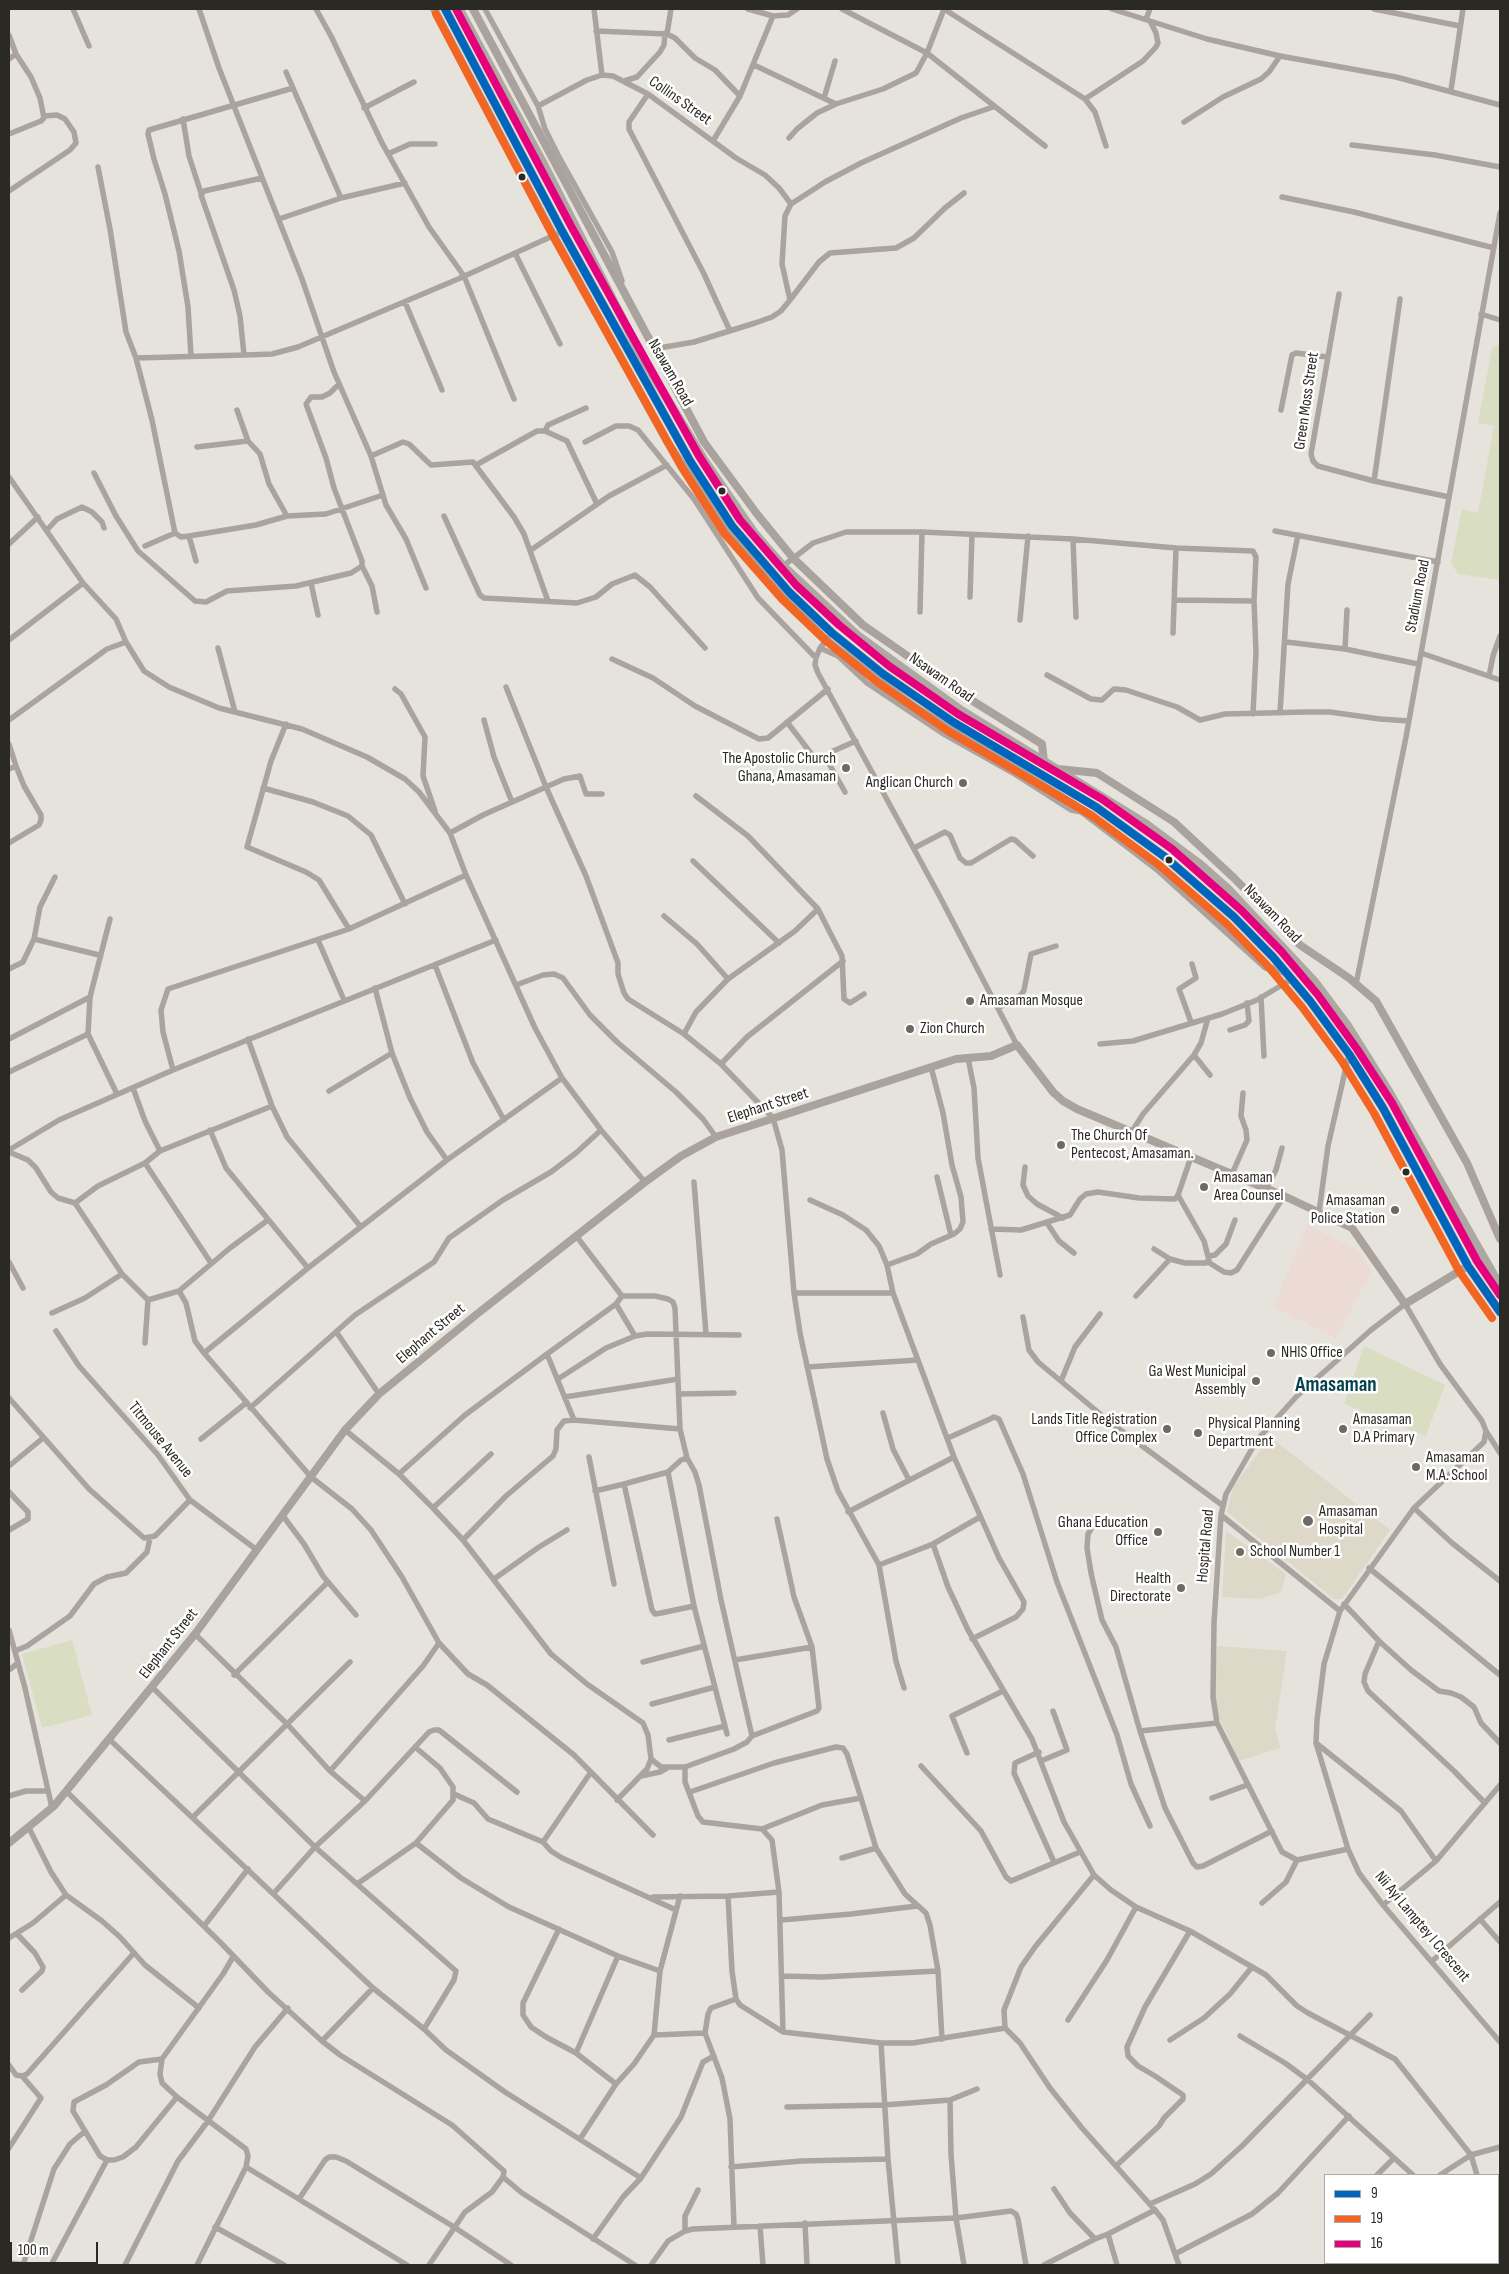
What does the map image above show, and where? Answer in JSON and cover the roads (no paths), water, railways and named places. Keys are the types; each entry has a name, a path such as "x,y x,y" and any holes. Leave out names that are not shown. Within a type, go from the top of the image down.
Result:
{"highway":[{"name":"Nsawam Road","path":"445,9 562,231 690,461 732,526 829,637 953,722 1096,807 1125,827 1234,917 1292,979 1350,1054 1383,1108 1468,1266 1500,1312"},
{"name":"Nsawam Road","path":"459,9 544,165 642,356 704,460 738,510 783,566 858,636 959,709 1146,824 1201,865 1228,889 1314,981 1348,1025 1389,1092 1500,1286"}],"main road":[{"path":"434,9 553,235 668,443 721,522 761,572 829,637 916,708 1084,812 1158,869 1266,967 1285,972"},
{"path":"473,9 704,442 757,514 793,558 863,625 968,698 1042,744 1044,762"},
{"path":"1057,769 1097,773 1174,822 1234,878 1300,945 1356,984 1376,1001 1467,1163 1500,1239"},
{"path":"1017,1045 1053,1092 1063,1101 1131,1132 1284,1196 1352,1228 1405,1304"},
{"name":"Elephant Street","path":"9,1843 52,1808 152,1687 195,1634 345,1430 379,1394 477,1314 645,1182 681,1156 716,1137 956,1059 1003,1052 1017,1045"},
{"name":"Hospital Road","path":"1405,1304 1468,1266"}],"street":[{"path":"73,9 89,46"},
{"path":"199,9 339,384 371,456 386,505 406,539 426,588"},
{"path":"316,9 332,36 364,108 388,154 429,227 464,276 514,399"},
{"path":"485,9 538,106 545,129 558,155 618,262 622,281"},
{"path":"538,106 574,86 602,75 594,9"},
{"path":"624,81 636,77 660,52 664,45 671,9"},
{"path":"748,9 772,16 788,15 797,9"},
{"path":"842,9 927,53 993,107 1045,146"},
{"path":"789,138 817,113 836,104 883,89 916,73 927,53 944,9 1085,99 1095,112 1106,146"},
{"path":"1112,9 1207,39 1280,56 1396,77 1451,90 1500,105"},
{"path":"1085,99 1143,61 1156,47 1158,43 1156,33 1148,20 1150,9"},
{"path":"1374,9 1397,11 1460,26"},
{"path":"1451,90 1463,9"},
{"path":"712,141 740,96 772,16"},
{"path":"596,31 666,34 675,38 695,58 714,70 740,96"},
{"path":"9,35 16,54 31,77 40,98 44,116 41,121 9,134"},
{"path":"9,59 16,54"},
{"path":"1184,122 1223,97 1261,79 1280,56"},
{"path":"824,98 835,61"},
{"path":"754,65 836,104"},
{"path":"286,72 341,198"},
{"name":"Collins Street","path":"602,75 613,76 648,94 712,141 765,175 780,188 791,204"},
{"path":"364,108 414,82"},
{"path":"191,356 188,307 179,251 148,134 149,130 293,88"},
{"path":"648,94 629,122 629,129 704,274 730,331"},
{"path":"790,300 782,264 785,216 791,204 825,182 861,163 960,118 993,107"},
{"path":"9,191 70,150 76,143 74,132 65,119 57,115 44,116"},
{"path":"183,119 189,156 201,198 234,290 240,316 244,356"},
{"path":"388,154 410,144 436,144"},
{"path":"1352,145 1435,155 1500,167"},
{"path":"98,167 126,332 136,358 152,420 175,533 181,537 189,536 256,526 287,516 326,514 383,495"},
{"path":"201,193 262,178"},
{"path":"279,219 341,198 405,183"},
{"path":"659,348 694,342 772,317 781,311 818,262 830,252 896,248 914,238 964,193"},
{"path":"1282,197 1354,212 1494,248"},
{"name":"Stadium Road","path":"1356,984 1409,721 1500,212"},
{"path":"136,358 244,356 281,352 298,347 405,302 562,231"},
{"path":"515,253 560,344"},
{"name":"Green Moss Street","path":"1339,294 1311,454 1313,461 1318,466 1374,481 1449,496"},
{"path":"1374,481 1400,299"},
{"path":"405,302 442,390"},
{"path":"1481,314 1500,320"},
{"path":"1281,410 1292,355 1296,353 1327,357"},
{"path":"339,384 330,393 322,397 311,397 306,404 362,566 372,586 377,612"},
{"path":"545,431 548,425 586,408"},
{"path":"237,410 248,441 260,454 269,484 287,516"},
{"path":"585,442 616,426 629,426 638,430 694,499 758,598 773,616 816,658"},
{"path":"476,465 537,431 545,431 567,441 597,504"},
{"path":"197,447 248,441"},
{"path":"371,456 402,442 409,444 431,465 473,462 514,517 531,550 548,601"},
{"path":"531,550 597,504 668,465"},
{"path":"94,473 116,516 138,551 195,601 206,602 227,591 311,583 358,571 362,566"},
{"path":"9,477 83,582 116,618 126,642 144,671 191,697 235,712 302,729 386,766 419,792 450,833 466,875 535,1028 562,1078 601,1130 645,1182"},
{"path":"47,530 57,519 82,507 92,512 102,522 104,528"},
{"path":"444,516 480,595 484,598 548,601 566,604 596,597 612,584 635,575 650,587 705,648"},
{"path":"9,544 38,518"},
{"path":"1275,531 1438,562"},
{"path":"783,566 813,543 846,532 922,532 1028,536 1176,548 1255,552 1256,652 1253,714"},
{"path":"920,612 922,532"},
{"path":"146,546 175,533"},
{"path":"970,597 972,535"},
{"path":"1280,713 1286,642 1288,584 1298,535"},
{"path":"189,536 196,561"},
{"path":"1020,620 1028,536"},
{"path":"1073,539 1076,618"},
{"path":"1173,634 1176,600 1176,548"},
{"path":"9,640 83,582"},
{"path":"311,583 318,615"},
{"path":"1176,600 1254,600"},
{"path":"1345,649 1347,610"},
{"path":"1489,676 1492,656 1500,636"},
{"path":"829,637 820,648 816,658 815,665 818,673 914,848 1017,1045"},
{"path":"9,720 107,649 126,642"},
{"path":"1286,642 1345,649 1418,664"},
{"path":"218,648 235,712"},
{"path":"820,648 838,656 867,683 942,733 1013,773 1070,810 1084,812"},
{"path":"1420,653 1500,680"},
{"path":"612,659 653,678 695,706 759,738 768,738 828,689"},
{"path":"1046,675 1073,691 1097,701 1102,700 1114,689 1118,689 1176,707 1200,720 1225,714 1330,712 1380,720 1409,721"},
{"path":"506,687 546,787 586,876 618,963 618,974 624,993 628,999 684,1034 721,1064 773,1118 782,1150 794,1293 807,1367 827,1459 838,1491 848,1512 879,1565 896,1661 904,1688"},
{"path":"395,689 401,694 425,737 423,776 435,813"},
{"path":"484,720 494,757 512,802"},
{"path":"787,722 813,756"},
{"path":"286,724 271,761 247,847 306,872 319,880 349,929"},
{"path":"845,792 828,762 828,757 831,752 856,741"},
{"path":"9,744 24,786 41,815 39,825 9,843"},
{"path":"9,769 16,766"},
{"path":"450,833 482,815 564,779 580,776 586,794 602,794"},
{"path":"264,788 313,802 348,816 371,835 405,904"},
{"path":"696,796 748,836 818,909 842,956 844,999 850,1003 864,994"},
{"path":"914,848 945,832 950,835 960,858 966,863 971,863 1011,839 1015,840 1033,856"},
{"path":"693,861 779,943"},
{"path":"173,1070 163,1032 161,1010 168,989 349,929 466,875"},
{"path":"9,969 22,962 34,939 38,915 55,877"},
{"path":"684,1034 696,1012 728,979 779,943 818,909"},
{"path":"664,916 696,944 728,979"},
{"path":"110,919 99,955 90,997 88,1034 117,1094"},
{"path":"34,939 99,955"},
{"path":"318,940 344,1000"},
{"path":"9,1151 59,1120 117,1094 248,1039 496,940"},
{"path":"998,1008 1021,995 1024,990 1031,954 1035,951 1056,946"},
{"path":"721,1064 747,1037 843,961"},
{"path":"1191,1022 1179,989 1196,978 1192,964"},
{"path":"435,965 473,1063 504,1120"},
{"path":"516,985 543,975 554,974 563,978 590,1015 617,1042 683,1099 703,1119 716,1137"},
{"path":"1100,1044 1133,1041 1208,1018 1261,997 1292,979"},
{"path":"375,988 392,1053 410,1098 427,1132 447,1160"},
{"path":"9,1039 90,997"},
{"path":"1261,997 1264,1056"},
{"path":"1230,1030 1245,1025 1249,1021 1247,1003"},
{"path":"1131,1132 1143,1114 1194,1056 1202,1043 1208,1018"},
{"path":"9,1072 88,1034"},
{"path":"248,1039 272,1106 287,1137 362,1227"},
{"path":"329,1091 392,1053"},
{"path":"1319,1212 1328,1146 1350,1054"},
{"path":"1194,1056 1210,1074"},
{"path":"968,1058 974,1088 978,1158 1000,1275"},
{"path":"887,1265 917,1254 931,1244 951,1236 960,1229 963,1222 961,1197 952,1165 943,1113 931,1067"},
{"path":"204,1353 308,1268 447,1160 562,1078"},
{"path":"133,1088 145,1121 160,1151"},
{"path":"1232,1174 1247,1140 1241,1116 1243,1093"},
{"path":"75,1203 106,1182 145,1162 160,1151 272,1106"},
{"path":"210,1130 226,1168 308,1268"},
{"path":"201,1439 248,1405 336,1333 355,1315 434,1262 443,1246 455,1234 503,1200 550,1172 576,1153 601,1130"},
{"path":"1266,1189 1276,1170 1282,1148"},
{"path":"9,1151 28,1160 36,1168 51,1192 58,1198 75,1203 122,1274 148,1300 145,1343"},
{"path":"991,1229 1020,1230 1063,1218 1070,1215 1080,1199 1086,1194 1098,1192 1170,1200 1178,1195 1191,1156"},
{"path":"145,1162 212,1263"},
{"path":"1024,1167 1023,1185 1028,1196 1037,1204 1063,1218"},
{"path":"937,1177 951,1236"},
{"path":"694,1182 706,1334"},
{"path":"1178,1195 1204,1241 1209,1259 1224,1272 1231,1273 1237,1270 1284,1196"},
{"path":"810,1200 843,1214 866,1230 880,1246 887,1265 893,1293 954,1457 999,1558 1024,1602 1023,1609 1016,1617 972,1639"},
{"path":"148,1300 179,1291 268,1220"},
{"path":"1154,1249 1170,1259 1185,1263 1209,1259 1226,1244 1235,1220"},
{"path":"1047,1223 1059,1241 1074,1253"},
{"path":"576,1237 622,1296"},
{"path":"1136,1296 1170,1259"},
{"path":"9,1262 23,1288"},
{"path":"52,1314 85,1298 122,1274"},
{"path":"179,1291 186,1303 195,1341 311,1477 352,1509 371,1530 402,1577 439,1643 468,1674 494,1690 574,1755 653,1835"},
{"path":"794,1293 893,1293"},
{"path":"399,1474 465,1415 616,1304 622,1296"},
{"path":"622,1296 655,1296 673,1302 676,1308 680,1429 687,1458 695,1472 699,1485 734,1660 752,1736"},
{"path":"616,1304 635,1336"},
{"path":"1405,1304 1440,1364 1482,1422 1500,1453"},
{"name":"Hospital Road","path":"1297,1860 1282,1852 1216,1723 1213,1672 1216,1570 1222,1505 1226,1494 1257,1440 1297,1396 1371,1330 1405,1304"},
{"path":"1061,1381 1076,1347 1100,1314"},
{"path":"1023,1317 1026,1339 1033,1357 1134,1440 1222,1505"},
{"name":"Titmouse Avenue","path":"56,1332 79,1366 158,1455 190,1500 257,1550"},
{"path":"336,1333 379,1394"},
{"path":"558,1379 606,1348 635,1336 739,1334"},
{"path":"547,1354 574,1420"},
{"path":"807,1367 918,1360"},
{"path":"565,1397 678,1379"},
{"path":"679,1394 734,1393"},
{"path":"9,1398 89,1489 144,1538 155,1536 190,1500"},
{"path":"883,1413 893,1449 909,1480"},
{"path":"948,1438 994,1417 999,1419 1023,1474 1057,1582 1118,1735 1130,1784 1150,1826"},
{"path":"463,1540 506,1496 553,1456 556,1449 557,1430 564,1421 574,1420 680,1429"},
{"path":"345,1430 399,1474 463,1540 551,1654 587,1684 643,1723 648,1735 651,1759 647,1769 617,1800"},
{"name":"Nii Ayi Lamptey I Crescent","path":"1486,1431 1484,1442 1414,1508 1369,1568 1340,1611 1324,1664 1316,1743 1348,1849 1359,1873 1383,1905 1500,2042"},
{"path":"9,1466 43,1438"},
{"path":"433,1508 491,1454"},
{"path":"589,1457 614,1584"},
{"path":"848,1512 954,1457"},
{"path":"595,1491 668,1472 681,1460 687,1458"},
{"path":"668,1472 694,1606 726,1734"},
{"path":"624,1484 652,1610 655,1614 694,1606"},
{"path":"9,1492 28,1512 28,1519 9,1530"},
{"path":"1414,1508 1452,1543 1500,1582"},
{"path":"1221,1515 1340,1611"},
{"path":"283,1516 304,1544 328,1582 356,1615"},
{"path":"879,1565 933,1544 980,1517"},
{"path":"1097,1519 1088,1534 1087,1548 1102,1620 1116,1647 1165,1808 1193,1863 1197,1866 1203,1866 1272,1831"},
{"path":"651,1759 658,1766 668,1768 685,1767 734,1749 747,1742 752,1736 817,1711 819,1708 812,1647 794,1597 778,1520"},
{"path":"494,1579 539,1547 568,1530"},
{"path":"15,1651 27,1646 70,1616 94,1584 107,1577 126,1572 147,1552 150,1538"},
{"path":"933,1544 948,1587 972,1639 1038,1752 1064,1822 1094,1875 1111,1890 1136,1907 1190,1931 1252,1967 1275,1983 1296,2006 1390,2055 1401,2064 1471,2155 1477,2174"},
{"path":"1369,1568 1500,1675"},
{"path":"234,1675 328,1582"},
{"path":"1344,1604 1379,1641 1411,1670 1439,1691 1456,1695 1474,1707 1481,1723 1500,1743"},
{"path":"9,1630 52,1808"},
{"path":"195,1634 234,1675 288,1725 330,1771 365,1801"},
{"path":"1379,1641 1365,1674 1364,1682 1368,1691 1454,1771 1485,1803"},
{"path":"330,1771 423,1666 439,1643"},
{"path":"643,1662 704,1646"},
{"path":"734,1660 812,1647"},
{"path":"193,1818 350,1662"},
{"path":"9,1670 18,1663"},
{"path":"152,1687 240,1771 315,1847 456,1971 454,1980 424,2028"},
{"path":"652,1704 714,1687"},
{"path":"966,1753 952,1716 1003,1691"},
{"path":"1041,1761 1065,1752 1067,1748 1053,1710"},
{"path":"1140,1731 1216,1723"},
{"path":"669,1740 725,1726"},
{"path":"274,1893 315,1847 365,1801 429,1732 439,1730 517,1792"},
{"path":"109,1739 274,1893 372,1988 424,2028 446,2050 498,2087 641,2178"},
{"path":"1316,1743 1400,1811 1436,1861"},
{"path":"357,1884 416,1843 453,1800 453,1787 440,1768 415,1747"},
{"path":"690,1792 789,1758 836,1747 843,1748 848,1754 876,1848 896,1881 917,1906 926,1913 938,1971 942,2039"},
{"path":"1038,1752 1015,1763 1014,1773 1054,1862"},
{"path":"921,1766 981,1831 1006,1877 1011,1881 1080,1852"},
{"path":"685,1767 686,1782 698,1816 703,1822 762,1829 822,1806 861,1798"},
{"path":"641,1776 660,1772 668,1768"},
{"path":"543,1842 591,1772"},
{"path":"1212,1798 1247,1784"},
{"path":"1383,1905 1436,1861 1500,1785"},
{"path":"66,1790 268,1992 288,2008 322,2041 348,2060 452,2125 504,2170 502,2178 492,2192 465,2212 429,2265"},
{"path":"9,1796 26,1792 48,1792"},
{"path":"454,1794 474,1803 488,1820 543,1842 551,1851 562,1858 676,1910"},
{"path":"29,1828 66,1895 102,1921 120,1937 133,1954 199,2008"},
{"path":"762,1829 772,1840 779,1892 783,2032"},
{"path":"416,1843 461,1878 509,1907 618,1956 660,1971"},
{"path":"842,1858 876,1848"},
{"path":"1262,1903 1286,1882 1297,1860 1348,1849"},
{"path":"204,1926 248,1869"},
{"path":"1094,1875 1021,1967 1004,2010 1005,2028 1020,2043 1050,2088 1082,2128 1117,2165 1134,2188 1156,2210 1163,2220 1179,2265"},
{"path":"651,1897 728,1896 779,1892"},
{"path":"9,1938 17,1934 66,1895"},
{"path":"580,2139 616,2084 634,2064 654,2035 660,1971 680,1896"},
{"path":"728,1896 736,1999 749,2012 783,2032 881,2044 913,2043 1005,2028"},
{"path":"1432,1961 1500,1902"},
{"path":"781,1920 917,1906"},
{"path":"1068,2020 1107,1960 1136,1907"},
{"path":"1480,1919 1500,1942"},
{"path":"559,1930 523,2003 523,2015 531,2027 576,2053 616,2084"},
{"path":"1117,2165 1159,2126 1164,2118 1183,2099 1182,2095 1169,2085 1138,2066 1128,2056 1127,2046 1145,2007 1190,1931"},
{"path":"17,1934 35,1953 43,1967 42,1971 22,1990"},
{"path":"9,2066 16,2075 22,2076 27,2074 133,1954"},
{"path":"196,2265 246,2167 248,2156 246,2149 177,2097 162,2083 160,2074 162,2059 223,1974 233,1956"},
{"path":"576,2053 618,1956"},
{"path":"1170,2040 1204,2018 1230,1994 1252,1967"},
{"path":"782,1976 822,1978 938,1971"},
{"path":"322,2041 372,1988"},
{"path":"734,2227 730,2119 722,2078 705,2033 708,2014 711,2008 736,1999"},
{"path":"125,2265 178,2161 208,2121 255,2046 288,2008"},
{"path":"1150,2204 1195,2184 1210,2174 1242,2146 1308,2080 1349,2034 1370,2015"},
{"path":"654,2035 705,2033"},
{"path":"1240,2036 1308,2080 1412,2174"},
{"path":"881,2044 892,2220 898,2265"},
{"path":"593,2239 623,2197 641,2178 681,2118 703,2062 714,2056"},
{"path":"162,2059 138,2062 106,2085 74,2102 72,2111 100,2156 107,2160 123,2157 136,2147 177,2097"},
{"path":"9,2148 40,2098 22,2076"},
{"path":"788,2107 884,2105 950,2100 977,2089"},
{"path":"950,2100 956,2218 964,2265"},
{"path":"1175,2254 1252,2214 1278,2193 1349,2116"},
{"path":"23,2265 54,2170 70,2144 84,2132"},
{"path":"1442,2174 1471,2155 1500,2147"},
{"path":"299,2200 325,2160 329,2157 336,2157 346,2161 454,2227 506,2264"},
{"path":"1378,2174 1394,2158"},
{"path":"731,2167 801,2161 888,2159"},
{"path":"51,2265 107,2160"},
{"path":"246,2167 407,2265"},
{"path":"502,2178 522,2193 635,2265"},
{"path":"1054,2189 1070,2213 1095,2239"},
{"path":"685,2231 685,2216 698,2190"},
{"path":"1044,2265 1156,2210"},
{"path":"651,2265 668,2241 685,2231 805,2223 956,2218 1011,2211 1016,2214 1026,2265"},
{"path":"805,2223 807,2265"},
{"path":"760,2226 763,2265"},
{"path":"215,2227 284,2265"},
{"path":"1108,2234 1117,2265"},
{"path":"9,2262 26,2265"}],"place":[{"name":"The Apostolic Church Ghana, Amasaman","path":"846,768"},
{"name":"Anglican Church","path":"963,783"},
{"name":"Amasaman Mosque","path":"970,1001"},
{"name":"Zion Church","path":"910,1029"},
{"name":"The Church Of Pentecost, Amasaman.","path":"1061,1145"},
{"name":"Amasaman Area Counsel","path":"1204,1187"},
{"name":"Amasaman Police Station","path":"1395,1210"},
{"name":"NHIS Office","path":"1271,1353"},
{"name":"Ga West Municipal Assembly","path":"1256,1381"},
{"name":"Lands Title Registration Office Complex","path":"1167,1429"},
{"name":"Amasaman D.A Primary","path":"1343,1429"},
{"name":"Physical Planning Department","path":"1198,1433"},
{"name":"Amasaman M.A. School","path":"1416,1467"},
{"name":"Amasaman Hospital","path":"1308,1521"},
{"name":"Ghana Education Office","path":"1158,1532"},
{"name":"School Number 1","path":"1240,1552"},
{"name":"Health Directorate","path":"1181,1588"}],"district":[{"name":"Amasaman","path":"1336,1386"}]}
